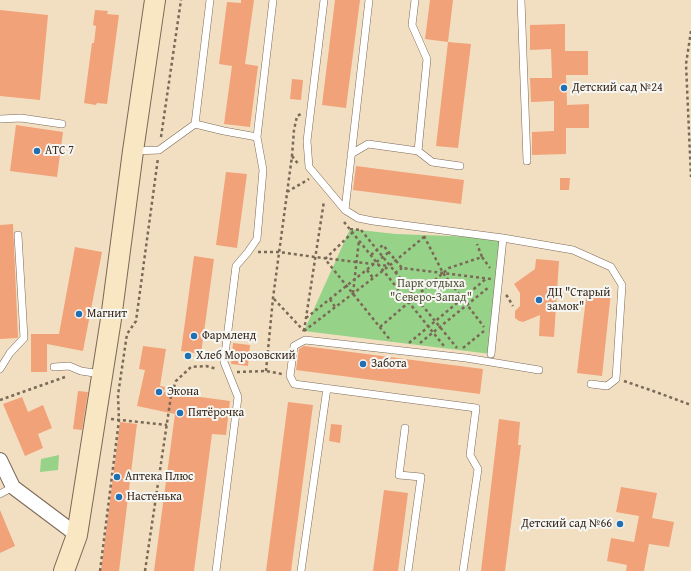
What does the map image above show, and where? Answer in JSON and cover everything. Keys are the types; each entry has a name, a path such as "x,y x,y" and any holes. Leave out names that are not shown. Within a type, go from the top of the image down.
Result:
{"main road":[{"path":"64,571 76,536 111,319 155,0"}],"street":[{"path":"0,460 13,487 76,536"}],"lane":[{"path":"133,151 159,150 195,124 210,0"},
{"path":"216,571 238,397 224,362 236,266 257,239 262,170 257,137 273,0"},
{"path":"324,0 306,141 309,167 345,210 358,218 504,238 573,250 611,267 622,285 616,379 607,386 591,384"},
{"path":"345,210 370,0"},
{"path":"415,0 412,25 427,59 418,150"},
{"path":"521,0 527,161"},
{"path":"0,119 21,118 62,124"},
{"path":"195,124 257,137"},
{"path":"351,154 368,144 418,150 432,162 460,166"},
{"path":"0,369 10,353 24,338 18,235"},
{"path":"491,354 504,238"},
{"path":"463,571 478,469 470,455 476,408 294,384 290,376 294,346 305,340 466,358 539,370"},
{"path":"54,367 69,366 81,371 102,374"},
{"path":"301,571 327,388"},
{"path":"405,428 399,475 420,477 408,571"},
{"path":"0,494 13,487"}],"path":[{"path":"100,571 119,420 118,395 120,380 127,334 136,322 181,0"},
{"path":"691,32 686,64 691,177"},
{"path":"266,371 273,298 292,156 294,130 297,116 311,109"},
{"path":"287,192 310,178"},
{"path":"304,331 325,196"},
{"path":"350,229 371,254 376,264 383,270 447,349"},
{"path":"304,331 389,266 424,237 443,273 486,330 459,351 389,266 361,230"},
{"path":"325,259 353,232"},
{"path":"353,294 359,240"},
{"path":"380,327 449,268 482,257 477,243"},
{"path":"371,254 383,245 402,268 499,279"},
{"path":"248,252 279,252 389,266"},
{"path":"306,319 389,252"},
{"path":"325,259 392,343"},
{"path":"396,273 402,268"},
{"path":"367,270 373,278"},
{"path":"407,345 487,278"},
{"path":"416,346 499,279"},
{"path":"273,298 304,331"},
{"path":"330,299 335,307"},
{"path":"146,571 171,396 176,381 191,367 206,366 228,373 266,371 290,376"},
{"path":"0,400 81,371"},
{"path":"616,379 691,405"},
{"path":"95,417 167,425"}],"green space":[{"name":"Парк отдыха \"Северо-Запад\"","path":"350,229 396,234 503,238 491,354 304,331"},
{"path":"59,455 58,470 40,472 41,459"}],"building":[{"path":"241,0 254,0 245,64 258,66 250,127 224,124 232,66 219,64 227,2 241,3"},
{"path":"335,0 360,0 346,108 322,105"},
{"path":"430,0 453,0 448,42 425,39"},
{"path":"0,10 48,15 40,100 0,96"},
{"path":"95,10 108,11 107,14 119,15 107,104 97,103 96,105 84,103 92,43 94,43 96,26 93,25"},
{"path":"565,24 565,51 588,51 588,75 566,75 567,105 589,104 589,128 566,128 566,154 532,155 532,132 554,131 554,101 531,102 530,78 552,78 551,49 530,50 530,25"},
{"path":"448,42 471,44 458,148 436,146"},
{"path":"292,79 303,80 301,100 290,99"},
{"name":"АТС 7","path":"16,125 63,132 57,177 10,171"},
{"path":"356,166 464,180 461,204 353,190"},
{"path":"226,172 247,174 237,248 216,245"},
{"path":"560,178 570,178 569,190 560,190"},
{"path":"13,224 18,337 0,339 0,225"},
{"path":"75,247 102,252 83,351 47,344 47,372 31,372 31,334 59,334"},
{"path":"194,256 214,259 201,354 181,351"},
{"name":"ДЦ \"Старый замок\"","path":"536,259 559,261 554,337 539,336 540,315 523,322 515,318 515,311 520,306 520,293 514,284 535,269"},
{"path":"587,290 611,292 602,376 577,373"},
{"path":"233,343 250,345 248,366 231,364"},
{"path":"143,346 166,349 160,386 165,387 164,392 230,401 226,435 212,434 194,571 154,571 175,414 137,406 145,370 139,369"},
{"path":"304,346 483,369 480,394 296,370 299,349"},
{"path":"78,391 88,392 82,430 73,429"},
{"path":"22,397 28,412 43,405 52,428 38,434 43,448 25,456 3,404"},
{"path":"288,402 313,405 291,571 266,571"},
{"path":"499,419 520,422 518,445 521,445 505,571 481,571"},
{"name":"Настенька","path":"120,422 137,424 119,571 101,571"},
{"path":"331,424 342,425 340,443 329,441"},
{"path":"621,487 657,493 652,518 674,522 669,547 649,544 644,571 626,571 627,565 607,561 611,538 634,542 639,516 616,512"},
{"path":"384,490 408,493 398,571 373,571"},
{"path":"0,510 15,546 0,553"}],"place":[{"name":"Детский сад №24","path":"564,88"},
{"name":"АТС 7","path":"37,151"},
{"name":"ДЦ \"Старый замок\"","path":"539,300"},
{"name":"Магнит","path":"79,314"},
{"name":"Фармленд","path":"194,336"},
{"name":"Хлеб Морозовский","path":"188,356"},
{"name":"Забота","path":"363,364"},
{"name":"Экона","path":"159,392"},
{"name":"Пятёрочка","path":"180,413"},
{"name":"Аптека Плюс","path":"117,477"},
{"name":"Настенька","path":"119,497"},
{"name":"Детский сад №66","path":"620,524"}]}
